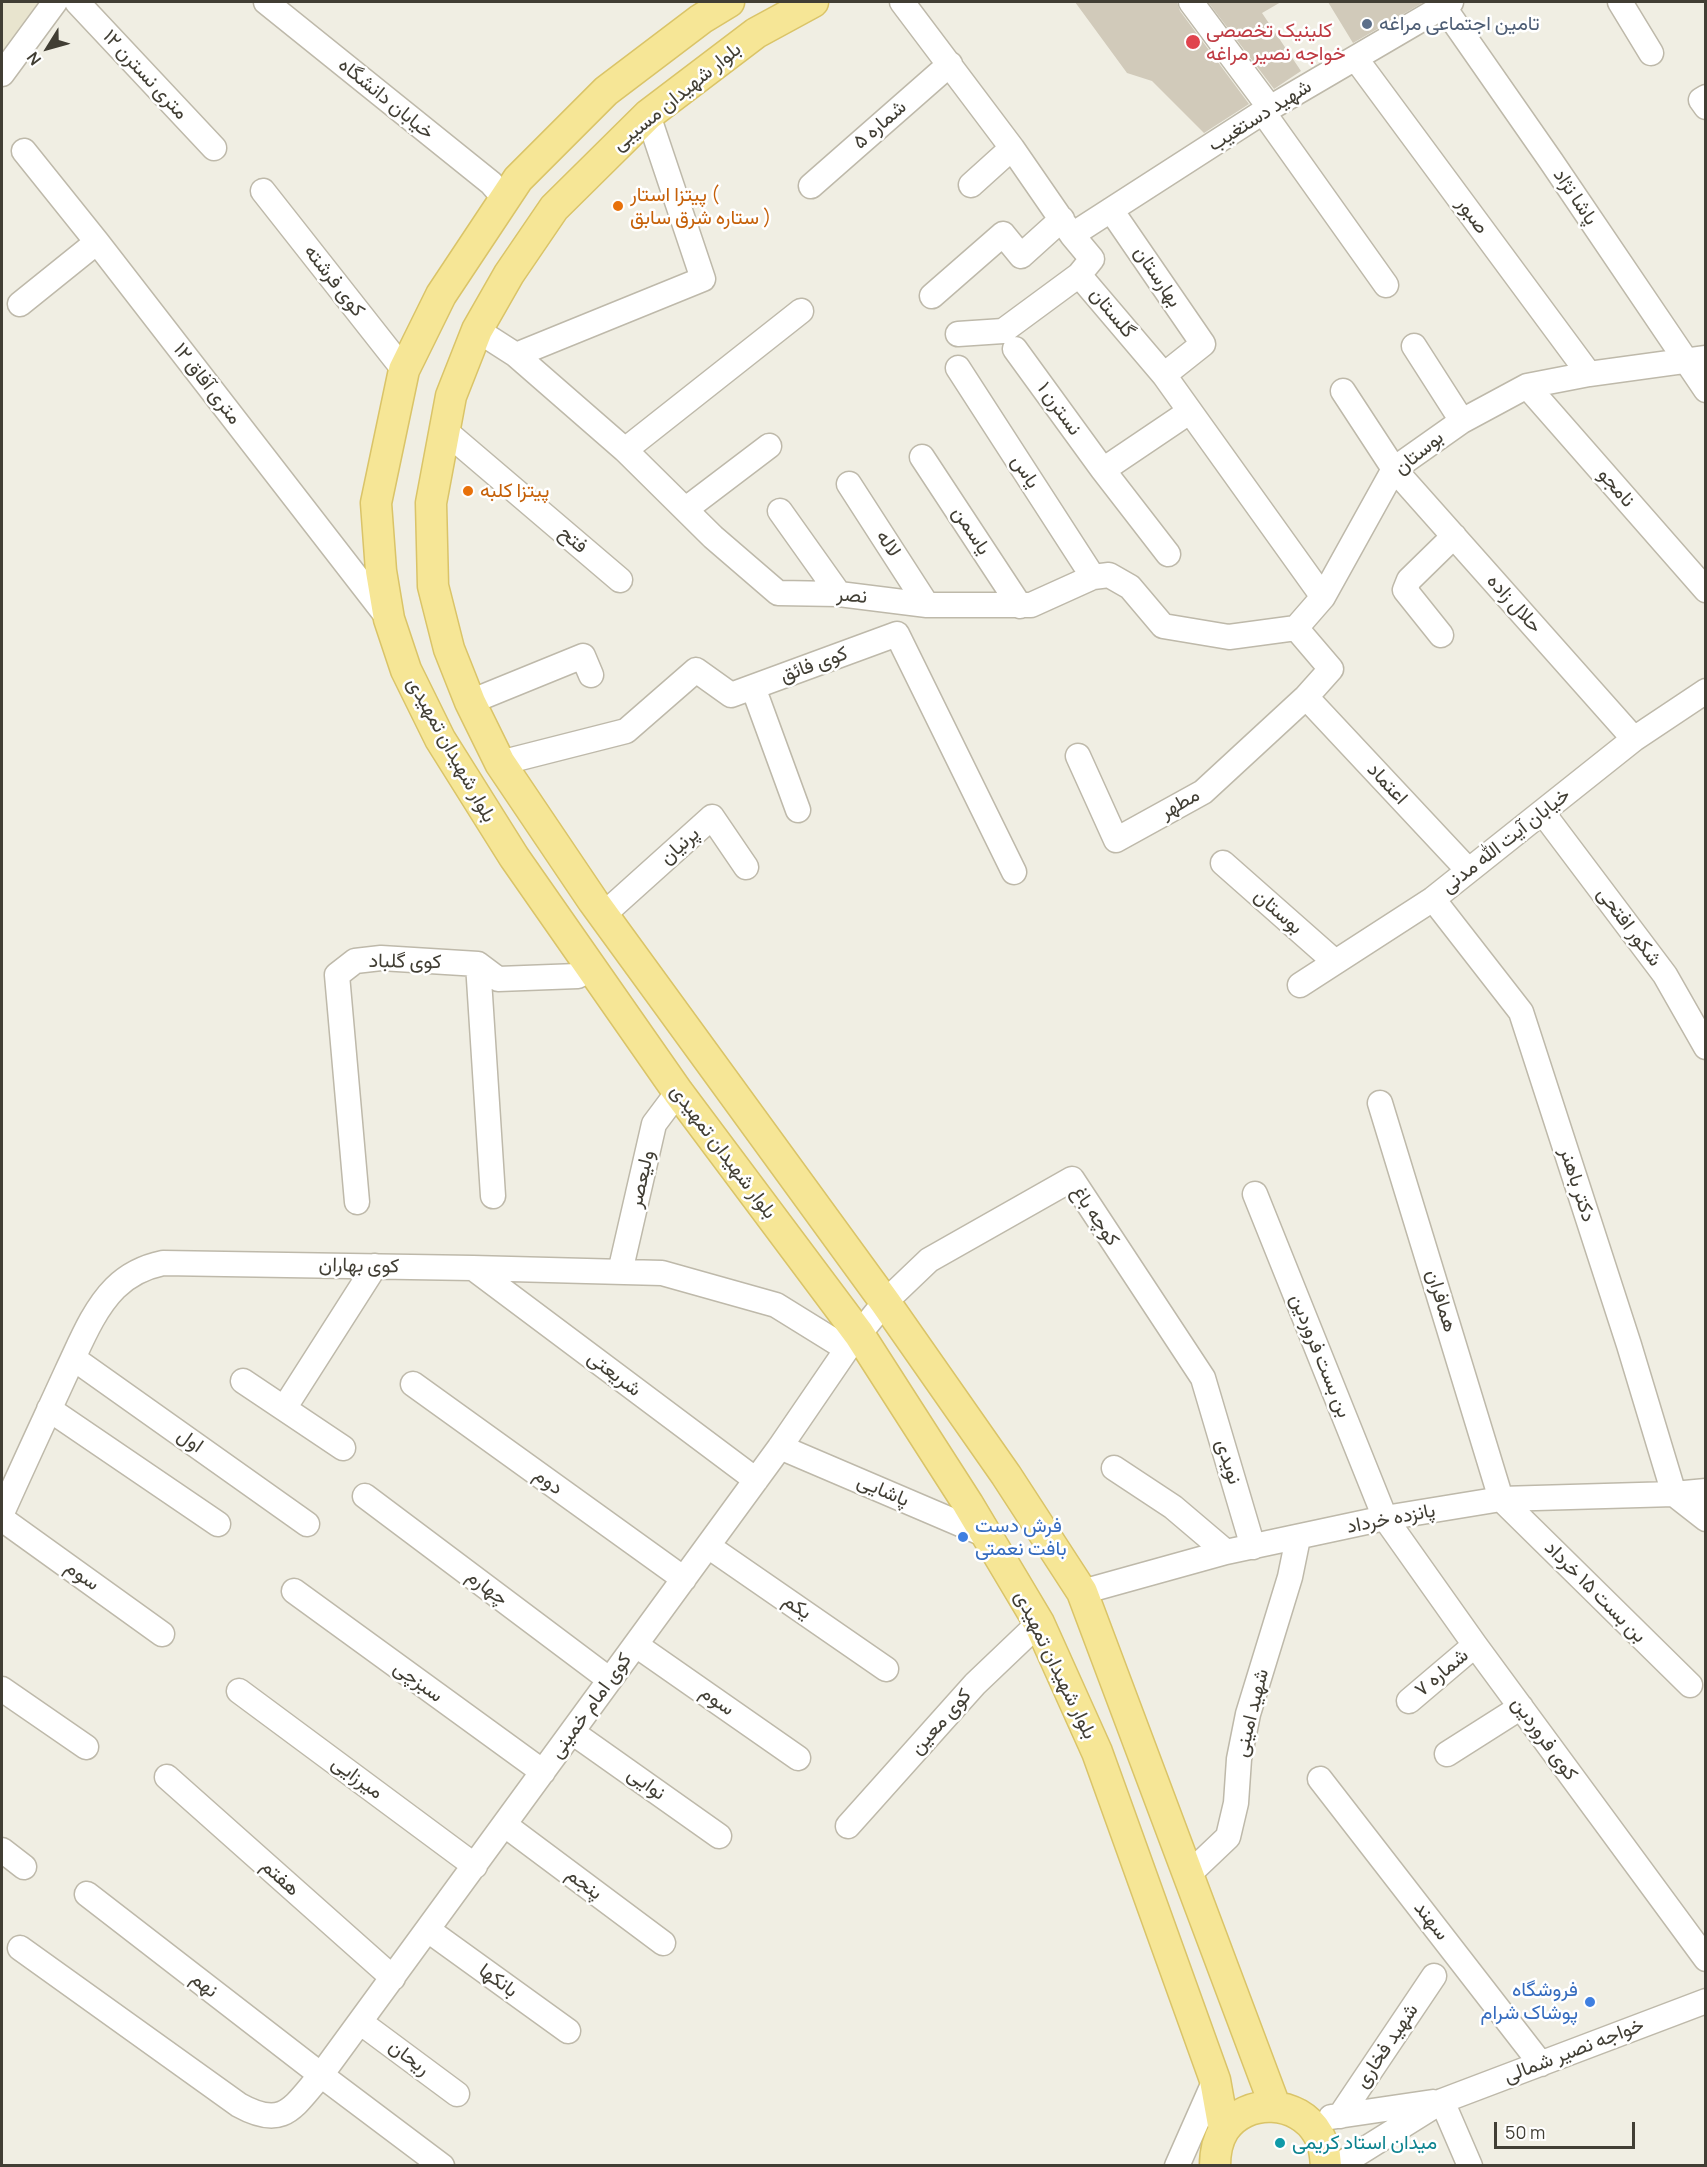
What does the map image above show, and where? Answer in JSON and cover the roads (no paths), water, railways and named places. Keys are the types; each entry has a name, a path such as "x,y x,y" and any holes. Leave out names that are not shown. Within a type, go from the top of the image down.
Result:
{"main road":[{"path":"511,188 587,110 616,84 701,19 729,2"},
{"name":"بلوار شهیدان مسیبی","path":"554,208 648,115 756,33 813,2"},
{"path":"587,110 587,124 595,135 606,141 620,142"},
{"path":"511,188 536,180 543,185 553,200 554,208"},
{"name":"بلوار شهیدان تمهیدی","path":"511,188 441,295 404,370 376,503 381,571 389,619 406,670 440,739 514,857 986,1535 1039,1623 1097,1752 1215,2080 1224,2130"},
{"name":"بلوار شهیدان تمهیدی","path":"554,208 509,274 477,330 450,396 431,502 433,586 449,649 470,702 500,764 603,915 885,1302 1006,1475 1082,1592 1275,2106"},
{"path":"1215,2166 1216,2146 1224,2130 1234,2119 1246,2111 1275,2106 1292,2111 1306,2120 1318,2133 1324,2149 1326,2166"}],"street":[{"path":"2,74 55,2"},
{"name":"۱۲ متری نسترن","path":"77,2 214,148"},
{"name":"خیابان دانشگاه","path":"266,2 491,183 511,188"},
{"name":"گلستان","path":"902,2 1092,259 1079,275 1164,375 1323,597"},
{"path":"1191,2 1386,285"},
{"path":"1620,2 1651,53"},
{"name":"شهید دستغیب","path":"933,296 1004,234 1021,256 1067,227 1111,210 1266,110 1447,4"},
{"name":"پاشا نژاد","path":"1447,4 1551,161 1696,359 1706,390"},
{"name":"صبور","path":"1356,58 1589,374"},
{"name":"شماره ۵","path":"811,186 950,64"},
{"path":"1706,97 1701,100 1706,107"},
{"path":"516,355 703,279 648,115"},
{"path":"971,185 1012,148"},
{"name":"۱۲ متری آفاق","path":"24,151 389,619"},
{"name":"کوی فرشته","path":"263,191 404,370"},
{"name":"بهارستان","path":"1111,210 1203,344 1164,375"},
{"path":"20,304 97,242"},
{"path":"958,334 1003,331 1079,275"},
{"path":"626,450 801,311"},
{"name":"نصر","path":"477,330 516,355 626,450 714,537 778,593 839,594 927,604 1020,606 1031,605 1093,577"},
{"path":"1414,346 1461,421"},
{"name":"نسترن ۱","path":"1015,349 1103,470 1168,554"},
{"name":"بوستان","path":"1296,628 1323,597 1394,469 1461,421 1527,386 1589,374 1696,359"},
{"name":"یاس","path":"958,368 1093,577"},
{"name":"نامجو","path":"1527,386 1706,590"},
{"name":"حلال زاده","path":"1343,391 1394,469 1634,739"},
{"path":"1103,470 1189,412"},
{"name":"فتح","path":"444,430 620,580"},
{"path":"686,509 769,446"},
{"name":"یاسمن","path":"922,457 1020,606"},
{"name":"لاله","path":"849,484 927,604"},
{"path":"780,511 839,594"},
{"path":"1441,635 1405,590 1408,580 1454,536"},
{"path":"1093,577 1108,575 1130,587 1163,626 1229,637 1296,628 1330,669 1306,697"},
{"name":"کوی فائق","path":"500,764 626,732 696,670 731,695 897,634 1014,872"},
{"path":"470,702 583,656 591,675"},
{"path":"753,687 798,810"},
{"name":"خیابان آیت الله مدنی","path":"1300,985 1433,899 1634,739 1706,691"},
{"name":"مطهر","path":"1078,756 1116,840 1203,792 1306,697"},
{"name":"اعتماد","path":"1306,697 1468,870"},
{"name":"شکور افتحی","path":"1543,813 1665,975 1706,1047"},
{"name":"پرنیان","path":"603,915 712,817 746,867"},
{"name":"بوستان","path":"1223,863 1334,961"},
{"name":"دکتر باهنر","path":"1433,899 1521,1012 1629,1345 1674,1494"},
{"name":"کوی گلباد","path":"357,1202 337,975 355,961 381,958 478,964 498,979 578,976 591,967"},
{"path":"478,964 493,1196"},
{"name":"ولیعصر","path":"620,1272 654,1124 678,1092"},
{"name":"همافران","path":"1380,1103 1501,1499"},
{"name":"کوچه باغ","path":"885,1302 929,1260 1072,1179 1203,1378"},
{"name":"بن بست فروردین","path":"1255,1194 1385,1518"},
{"name":"کوی بهاران","path":"2,1514 73,1358 100,1308 114,1289 130,1275 147,1266 163,1263 662,1273 776,1305 853,1341"},
{"path":"285,1407 375,1266"},
{"name":"شریعتی","path":"473,1268 756,1480"},
{"name":"کوی امام خمینی","path":"20,1948 253,2113 275,2117 285,2113 321,2075 393,1978 780,1447 853,1341 885,1302"},
{"name":"اول","path":"73,1358 307,1524"},
{"name":"نویدی","path":"1203,1378 1252,1547"},
{"path":"243,1381 344,1448"},
{"name":"دوم","path":"413,1384 684,1579"},
{"path":"49,1409 218,1524"},
{"name":"پاشایی","path":"780,1447 986,1535"},
{"path":"1114,1468 1173,1507 1226,1552"},
{"name":"پانزده خرداد","path":"1082,1592 1226,1552 1385,1518 1501,1499 1706,1491"},
{"path":"1674,1494 1706,1519"},
{"name":"چهارم","path":"365,1496 610,1680"},
{"name":"بن بست ۱۵ خرداد","path":"1501,1499 1690,1685"},
{"name":"کوی فروردین","path":"1385,1518 1475,1646 1706,1959"},
{"name":"سوم","path":"2,1519 162,1634"},
{"name":"شهید امینی","path":"1188,1875 1228,1837 1236,1803 1239,1759 1248,1714 1290,1577 1298,1538"},
{"name":"یکم","path":"708,1546 886,1669"},
{"name":"سبزچی","path":"294,1591 543,1772"},
{"name":"کوی معین","path":"848,1826 975,1684 1039,1623"},
{"name":"سوم","path":"636,1645 798,1758"},
{"name":"شماره ۷","path":"1409,1701 1475,1646"},
{"path":"2,1689 86,1747"},
{"name":"میرزایی","path":"239,1691 475,1866"},
{"path":"1447,1754 1521,1707"},
{"name":"نوایی","path":"573,1732 719,1836"},
{"name":"هفتم","path":"167,1777 393,1978"},
{"name":"سهند","path":"1320,1779 1541,2064"},
{"name":"پنجم","path":"505,1825 663,1943"},
{"path":"2,1850 24,1867"},
{"name":"نهم","path":"87,1894 442,2166"},
{"name":"بانکها","path":"428,1930 568,2031"},
{"name":"شهید فخاری","path":"1340,2115 1434,1976"},
{"name":"خواجه نصیر شمالی","path":"1442,2101 1706,2001"},
{"name":"ریحان","path":"360,2022 457,2094"},
{"path":"1177,2166 1215,2080"},
{"path":"1306,2120 1442,2101"},
{"path":"1338,2166 1442,2101"},
{"path":"1442,2101 1470,2166"}],"place":[{"name":"تامین اجتماعی مراغه","path":"1367,24"},
{"name":"کلینیک تخصصی خواجه نصیر مراغه","path":"1193,42"},
{"name":"پیتزا استار ( ستاره شرق سابق )","path":"618,206"},
{"name":"پیتزا کلبه","path":"468,491"},
{"name":"فرش دست بافت نعمتی","path":"963,1537"},
{"name":"فروشگاه پوشاک شرام","path":"1590,2002"},
{"name":"میدان استاد کریمی","path":"1280,2143"}]}
